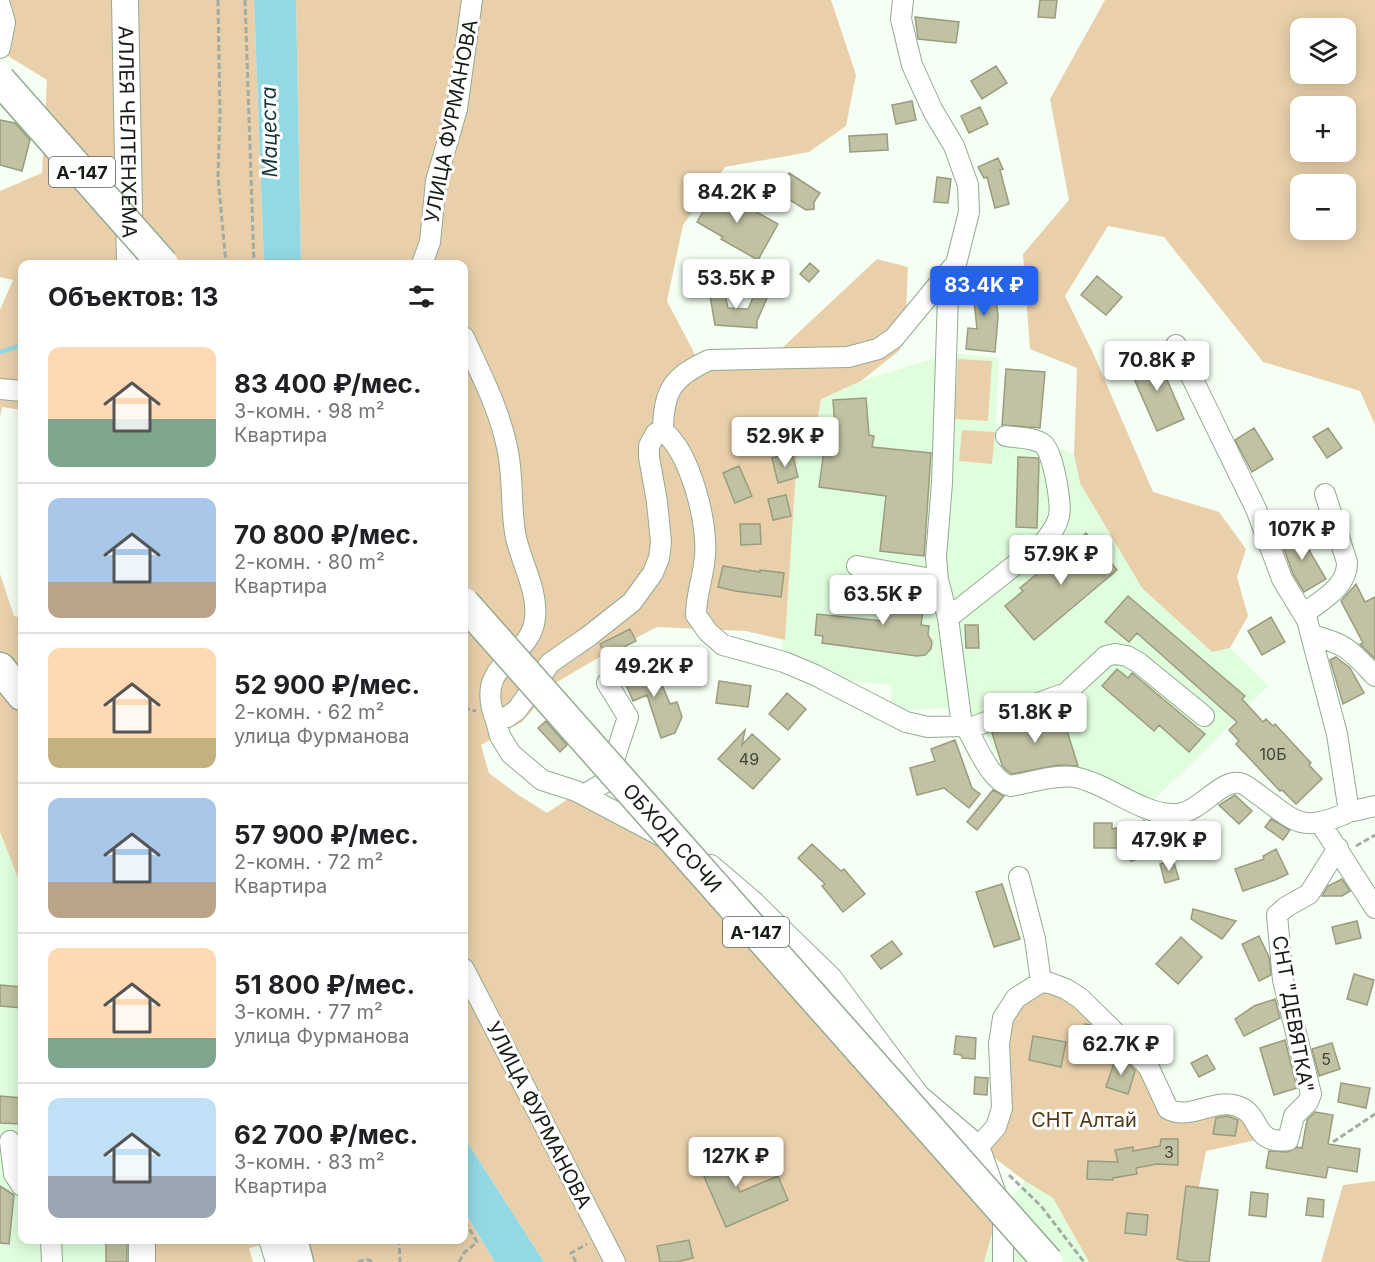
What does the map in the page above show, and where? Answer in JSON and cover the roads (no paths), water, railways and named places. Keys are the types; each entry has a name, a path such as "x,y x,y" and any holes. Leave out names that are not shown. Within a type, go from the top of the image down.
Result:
{"highway":[{"name":"А-147","path":"0,80 159,260"},
{"name":"ОБХОД СОЧИ","path":"468,608 1048,1262"},
{"path":"0,668 18,690"},
{"path":"293,1244 298,1262"}],"main road":[{"name":"АЛЛЕЯ ЧЕЛТЕНХЕМА","path":"125,0 130,260"},
{"path":"142,1244 142,1262"}],"street":[{"name":"УЛИЦА ФУРМАНОВА","path":"423,260 430,242 436,181 457,109 471,21 472,0"},
{"path":"903,0 901,19 912,65 933,111 954,146 968,185 969,212 948,296 942,483 936,557 938,580 948,618 965,728 994,776 1005,785 1073,777 1165,814 1179,814 1200,805 1233,782 1243,784 1290,818 1312,825 1321,824 1348,812 1375,806"},
{"path":"0,5 5,22 0,48"},
{"name":"УЛИЦА ФУРМАНОВА","path":"430,242 434,260"},
{"path":"959,259 894,338 878,349 848,357 709,360 690,369 671,385 665,404 663,431 674,443 684,461 696,492 706,538 696,615 708,632 723,645 815,675 906,722 928,728 965,728 1066,693 1099,661 1115,654 1127,656 1139,663 1204,716"},
{"path":"1176,345 1256,509 1282,579 1304,614 1337,734 1348,812"},
{"path":"468,346 496,406 508,449 516,538 534,603 535,620 528,637 495,674 491,684 490,706 500,736 511,754 542,780 584,795 704,858 752,900 832,978 919,1095 979,1146 1003,1214 1003,1262"},
{"path":"0,389 18,391"},
{"path":"496,721 517,710 550,663 632,602 653,573 662,542 649,446 656,433 663,431"},
{"path":"948,618 1045,541 1054,530 1059,518 1061,505 1051,456 1046,446 1035,440 1006,436"},
{"path":"1304,614 1341,584 1347,568 1326,495"},
{"path":"857,566 938,580"},
{"path":"1311,635 1335,641 1347,647 1375,676"},
{"path":"584,795 607,781 628,717 607,683"},
{"path":"1321,824 1375,908"},
{"name":"СНТ \"ДЕВЯТКА\"","path":"1041,982 1066,989 1080,998 1133,1050 1149,1068 1168,1108 1172,1111 1191,1112 1230,1104 1239,1106 1250,1113 1266,1138 1288,1140 1294,1116 1308,1102 1311,1094 1283,980 1277,915 1309,894 1338,849"},
{"path":"979,1146 996,1127 1002,1108 999,1044 1003,1018 1016,998 1041,982 1035,939 1019,877"},
{"name":"УЛИЦА ФУРМАНОВА","path":"468,977 615,1262"},
{"path":"11,1141 14,1174 18,1180"},
{"path":"51,1244 52,1262"},
{"path":"271,1244 276,1262"}],"water":[{"name":"Мацеста","path":"254,0 296,0 301,260 264,260"},
{"path":"468,1143 544,1262 495,1262 468,1218"}],"waterway":[{"path":"0,352 18,346"}],"park label":[{"name":"СНТ Алтай","path":"1084,1120"}]}
